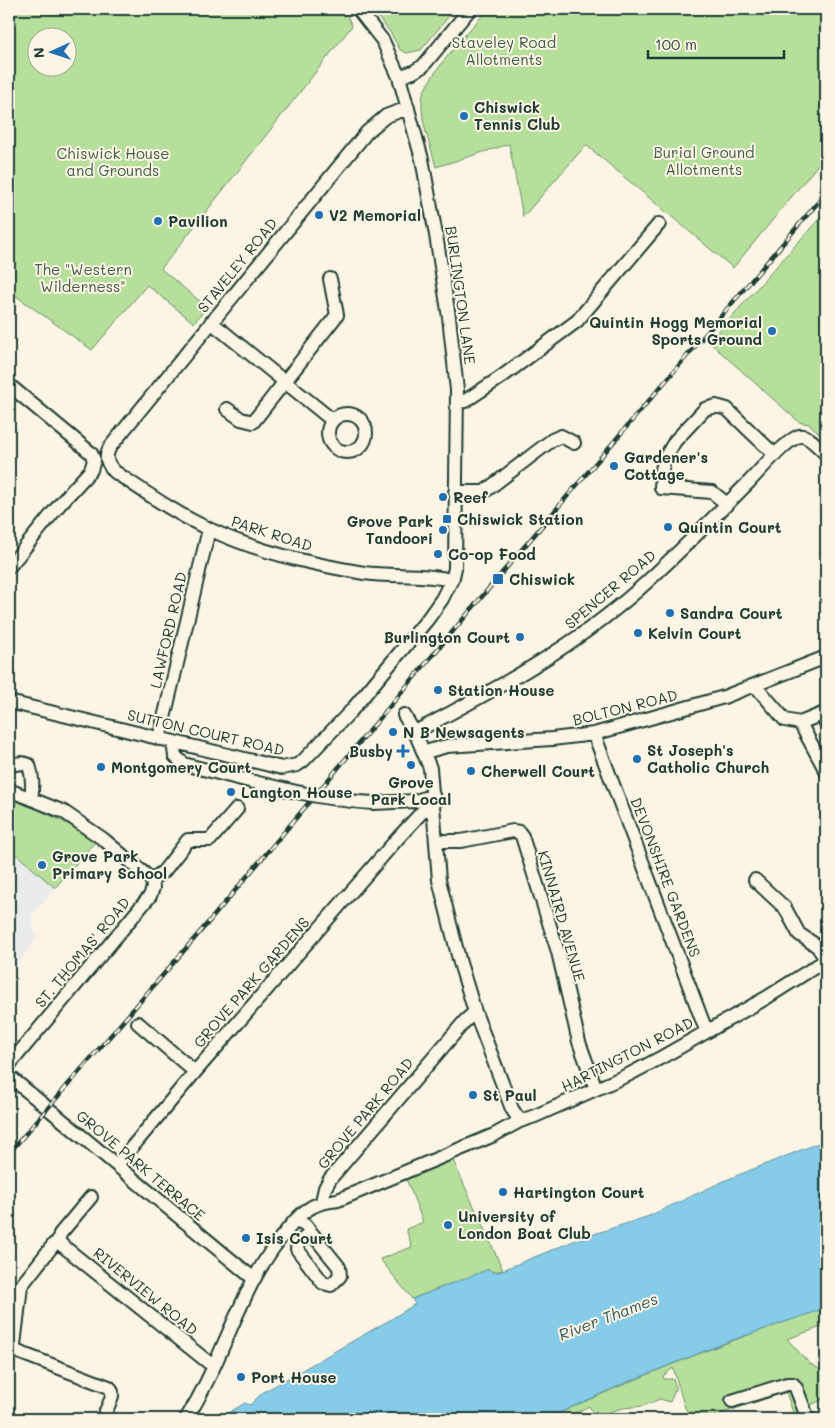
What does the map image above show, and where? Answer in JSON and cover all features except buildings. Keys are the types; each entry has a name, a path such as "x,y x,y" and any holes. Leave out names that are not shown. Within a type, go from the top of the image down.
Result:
{"street":[{"name":"BURLINGTON LANE","path":"358,9 383,41 399,77 422,159 449,317 458,402 455,492 456,550 451,580 442,599"},
{"path":"399,77 423,66 470,9"},
{"name":"STAVELEY ROAD","path":"9,566 60,504 107,452 367,132 386,116 408,108"},
{"path":"458,402 465,401 500,378 577,322 659,224"},
{"path":"228,409 241,419 252,422 337,316 330,279"},
{"path":"211,322 332,420"},
{"name":"PARK ROAD","path":"9,385 115,472 157,500 209,529 273,553 306,562 366,573 451,580"},
{"path":"727,504 712,492 660,488 662,469 671,447 705,409 716,406 727,409 775,455"},
{"path":"455,492 484,492 552,440 561,436 574,443"},
{"name":"SPENCER ROAD","path":"415,732 526,671 592,628 638,590 775,455 801,436 807,438 826,454"},
{"name":"LAWFORD ROAD","path":"159,739 209,529"},
{"name":"SUTTON COURT ROAD","path":"9,702 282,768 297,765 351,711 427,620 442,599"},
{"name":"BOLTON ROAD","path":"425,752 456,745 530,741 594,734 699,705 826,657"},
{"path":"755,685 785,720 800,723 822,714 826,723"},
{"path":"404,715 425,752 430,768 434,800 438,873 460,963 475,1012 512,1109 520,1121"},
{"path":"800,723 822,753 826,771"},
{"name":"DEVONSHIRE GARDENS","path":"594,734 704,1025 710,1030"},
{"path":"173,742 175,756 184,764 256,783 349,801 373,803 434,800"},
{"path":"9,765 22,763 29,765 33,785 30,799"},
{"path":"9,790 64,812 103,839 152,880"},
{"name":"GROVE PARK GARDENS","path":"117,1165 391,845 434,800"},
{"path":"404,802 413,823"},
{"name":"ST. THOMAS' ROAD","path":"9,1065 150,896 153,888 152,880 164,871 188,840 210,840 237,809"},
{"name":"KINNAIRD AVENUE","path":"437,841 461,841 513,831 518,832 522,836 558,952 578,1042 596,1089"},
{"path":"755,880 785,908 799,934 817,946 826,960"},
{"name":"HARTINGTON ROAD","path":"322,1201 338,1200 355,1193 494,1135 520,1121 642,1068 710,1030 826,960"},
{"name":"GROVE PARK ROAD","path":"322,1201 325,1188 330,1179 465,1021 475,1012"},
{"path":"138,1022 195,1072"},
{"name":"GROVE PARK TERRACE","path":"9,1076 254,1279"},
{"path":"91,1197 60,1234 58,1242 54,1244 21,1286 14,1348 18,1352 109,1387 113,1395 106,1409 105,1419"},
{"path":"186,1419 269,1252 305,1211 322,1201"},
{"path":"295,1221 305,1226 311,1234"},
{"name":"RIVERVIEW ROAD","path":"58,1242 63,1244 141,1309 214,1366"},
{"path":"732,1401 787,1384 793,1384 808,1419"}],"shaded area":[{"name":"Grove Park Primary School","path":"9,796 94,836 95,842 32,915 36,939 9,977"}],"green space":[{"name":"Chiswick House and Grounds","path":"9,9 344,9 352,26 161,269 207,307 194,323 147,285 92,350 9,291"},
{"path":"371,9 455,9 421,50 407,53 400,50 390,32"},
{"path":"488,9 826,9 826,155 733,268 586,145 523,217 509,144 436,167 423,116 422,99 431,79 450,53"},
{"name":"Quintin Hogg Memorial Sports Ground","path":"826,211 826,439 809,424 799,422 709,342"},
{"path":"9,796 94,836 95,842 55,888 9,848"},
{"name":"University of London Boat Club","path":"452,1158 503,1270 450,1284 412,1299 380,1259 412,1247 406,1229 423,1222 405,1176"},
{"path":"826,1308 826,1322 824,1326 787,1339 809,1363 826,1373 826,1398 811,1405 798,1419 795,1419 786,1392 714,1416 715,1419 691,1419 685,1408 673,1368 663,1376 664,1379 673,1379 676,1388 670,1402 660,1399 643,1406 623,1408 609,1412 596,1418 589,1406 569,1417 570,1419 546,1419 684,1359"}],"water":[{"name":"River Thames","path":"826,1140 826,1308 727,1342 623,1384 546,1419 218,1419 245,1403 250,1405 262,1393 393,1318 415,1304 412,1299 489,1269 492,1272 498,1272 576,1240 649,1216 726,1180"}],"railway":[{"path":"9,1153 207,924 501,574 826,193"}],"place":[{"name":"Chiswick Tennis Club","path":"464,116"},
{"name":"V2 Memorial","path":"319,215"},
{"name":"Pavilion","path":"158,221"},
{"name":"Quintin Hogg Memorial Sports Ground","path":"772,331"},
{"name":"Gardener's Cottage","path":"614,466"},
{"name":"Reef","path":"443,497"},
{"name":"Chiswick Station","path":"447,519"},
{"name":"Quintin Court","path":"668,527"},
{"name":"Grove Park Tandoori","path":"443,530"},
{"name":"Co-op Food","path":"438,554"},
{"name":"Chiswick","path":"498,579"},
{"name":"Sandra Court","path":"670,613"},
{"name":"Kelvin Court","path":"638,633"},
{"name":"Burlington Court","path":"520,637"},
{"name":"Station House","path":"438,690"},
{"name":"N B Newsagents","path":"393,732"},
{"name":"Busby","path":"403,751"},
{"name":"St Joseph's Catholic Church","path":"637,759"},
{"name":"Grove Park Local","path":"411,765"},
{"name":"Montgomery Court","path":"101,767"},
{"name":"Cherwell Court","path":"471,771"},
{"name":"Langton House","path":"231,792"},
{"name":"Grove Park Primary School","path":"42,865"},
{"name":"St Paul","path":"473,1095"},
{"name":"Hartington Court","path":"503,1192"},
{"name":"University of London Boat Club","path":"448,1225"},
{"name":"Isis Court","path":"246,1238"},
{"name":"Port House","path":"241,1377"}],"park label":[{"name":"Staveley Road Allotments","path":"504,50"},
{"name":"Burial Ground Allotments","path":"704,160"},
{"name":"The \"Western Wilderness\"","path":"83,278"}]}
